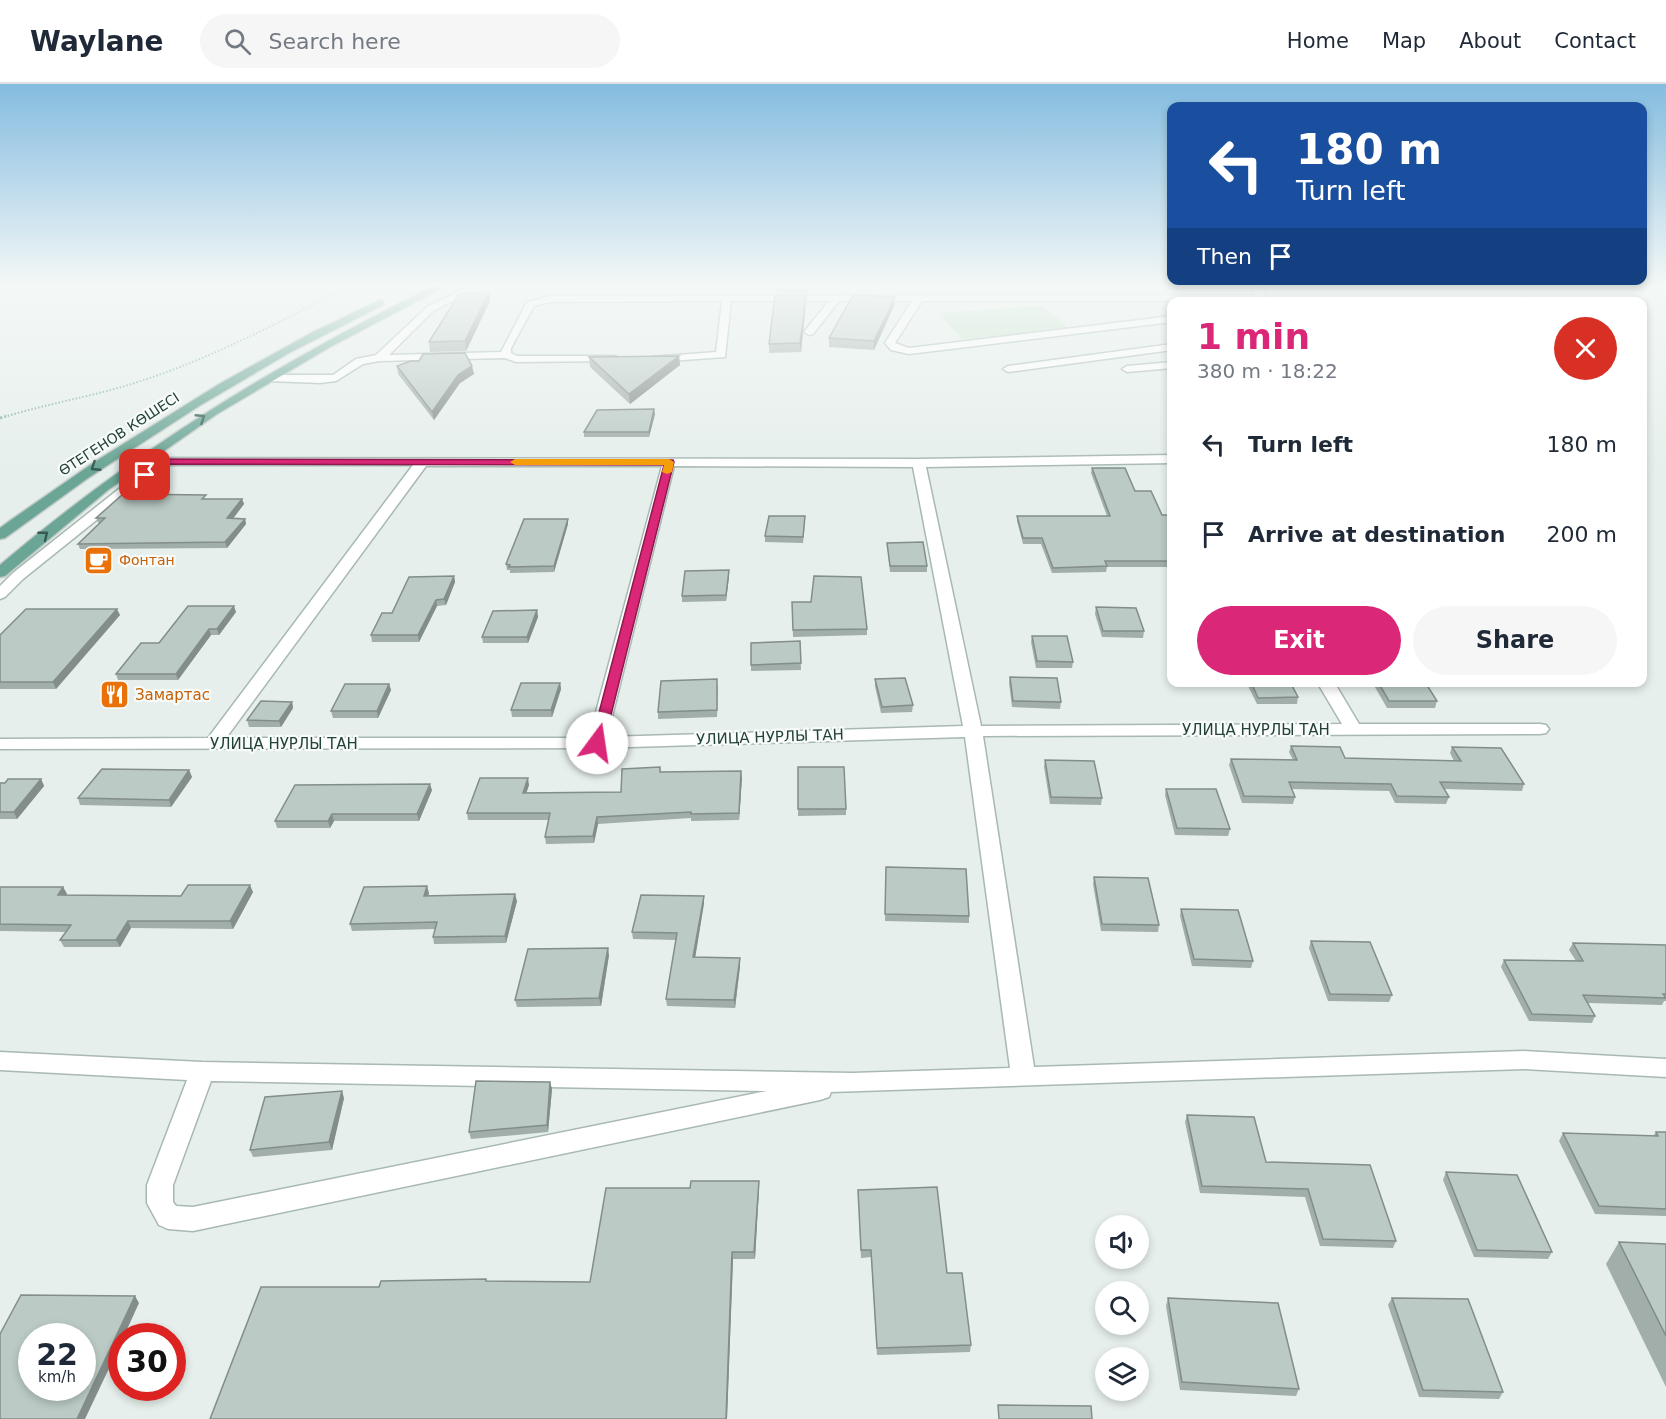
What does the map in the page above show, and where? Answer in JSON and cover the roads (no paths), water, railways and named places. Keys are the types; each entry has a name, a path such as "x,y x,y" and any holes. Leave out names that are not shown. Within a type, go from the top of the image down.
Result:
{"main road":[{"name":"ӨТЕГЕНОВ КӨШЕСІ","path":"0,535 44,500 215,389 293,346"},
{"path":"0,573 106,485 139,461 219,406 325,346"}],"street":[{"path":"379,357 390,346"},
{"path":"506,355 507,346"},
{"path":"640,359 703,358 721,355 722,346"},
{"path":"894,346 909,351 948,346"},
{"path":"1008,369 1167,348"},
{"path":"269,378 320,380 336,378 360,361 379,357 506,355 516,359 628,359"},
{"path":"1127,369 1167,365"},
{"path":"139,461 919,463 1167,459"},
{"path":"0,594 18,576 162,461"},
{"path":"213,744 423,461"},
{"path":"597,743 669,462"},
{"path":"919,463 974,731 1023,1076"},
{"path":"1328,687 1353,729"},
{"name":"УЛИЦА НУРЛЫ ТАН","path":"0,744 597,743 974,731 1540,729"},
{"path":"0,1061 202,1071 852,1083 1524,1060 1666,1068"},
{"path":"202,1071 160,1185 160,1203 168,1217 193,1219 852,1083"}],"place":[{"name":"Фонтан","path":"98,560"},
{"name":"Замартас","path":"114,695"}]}
